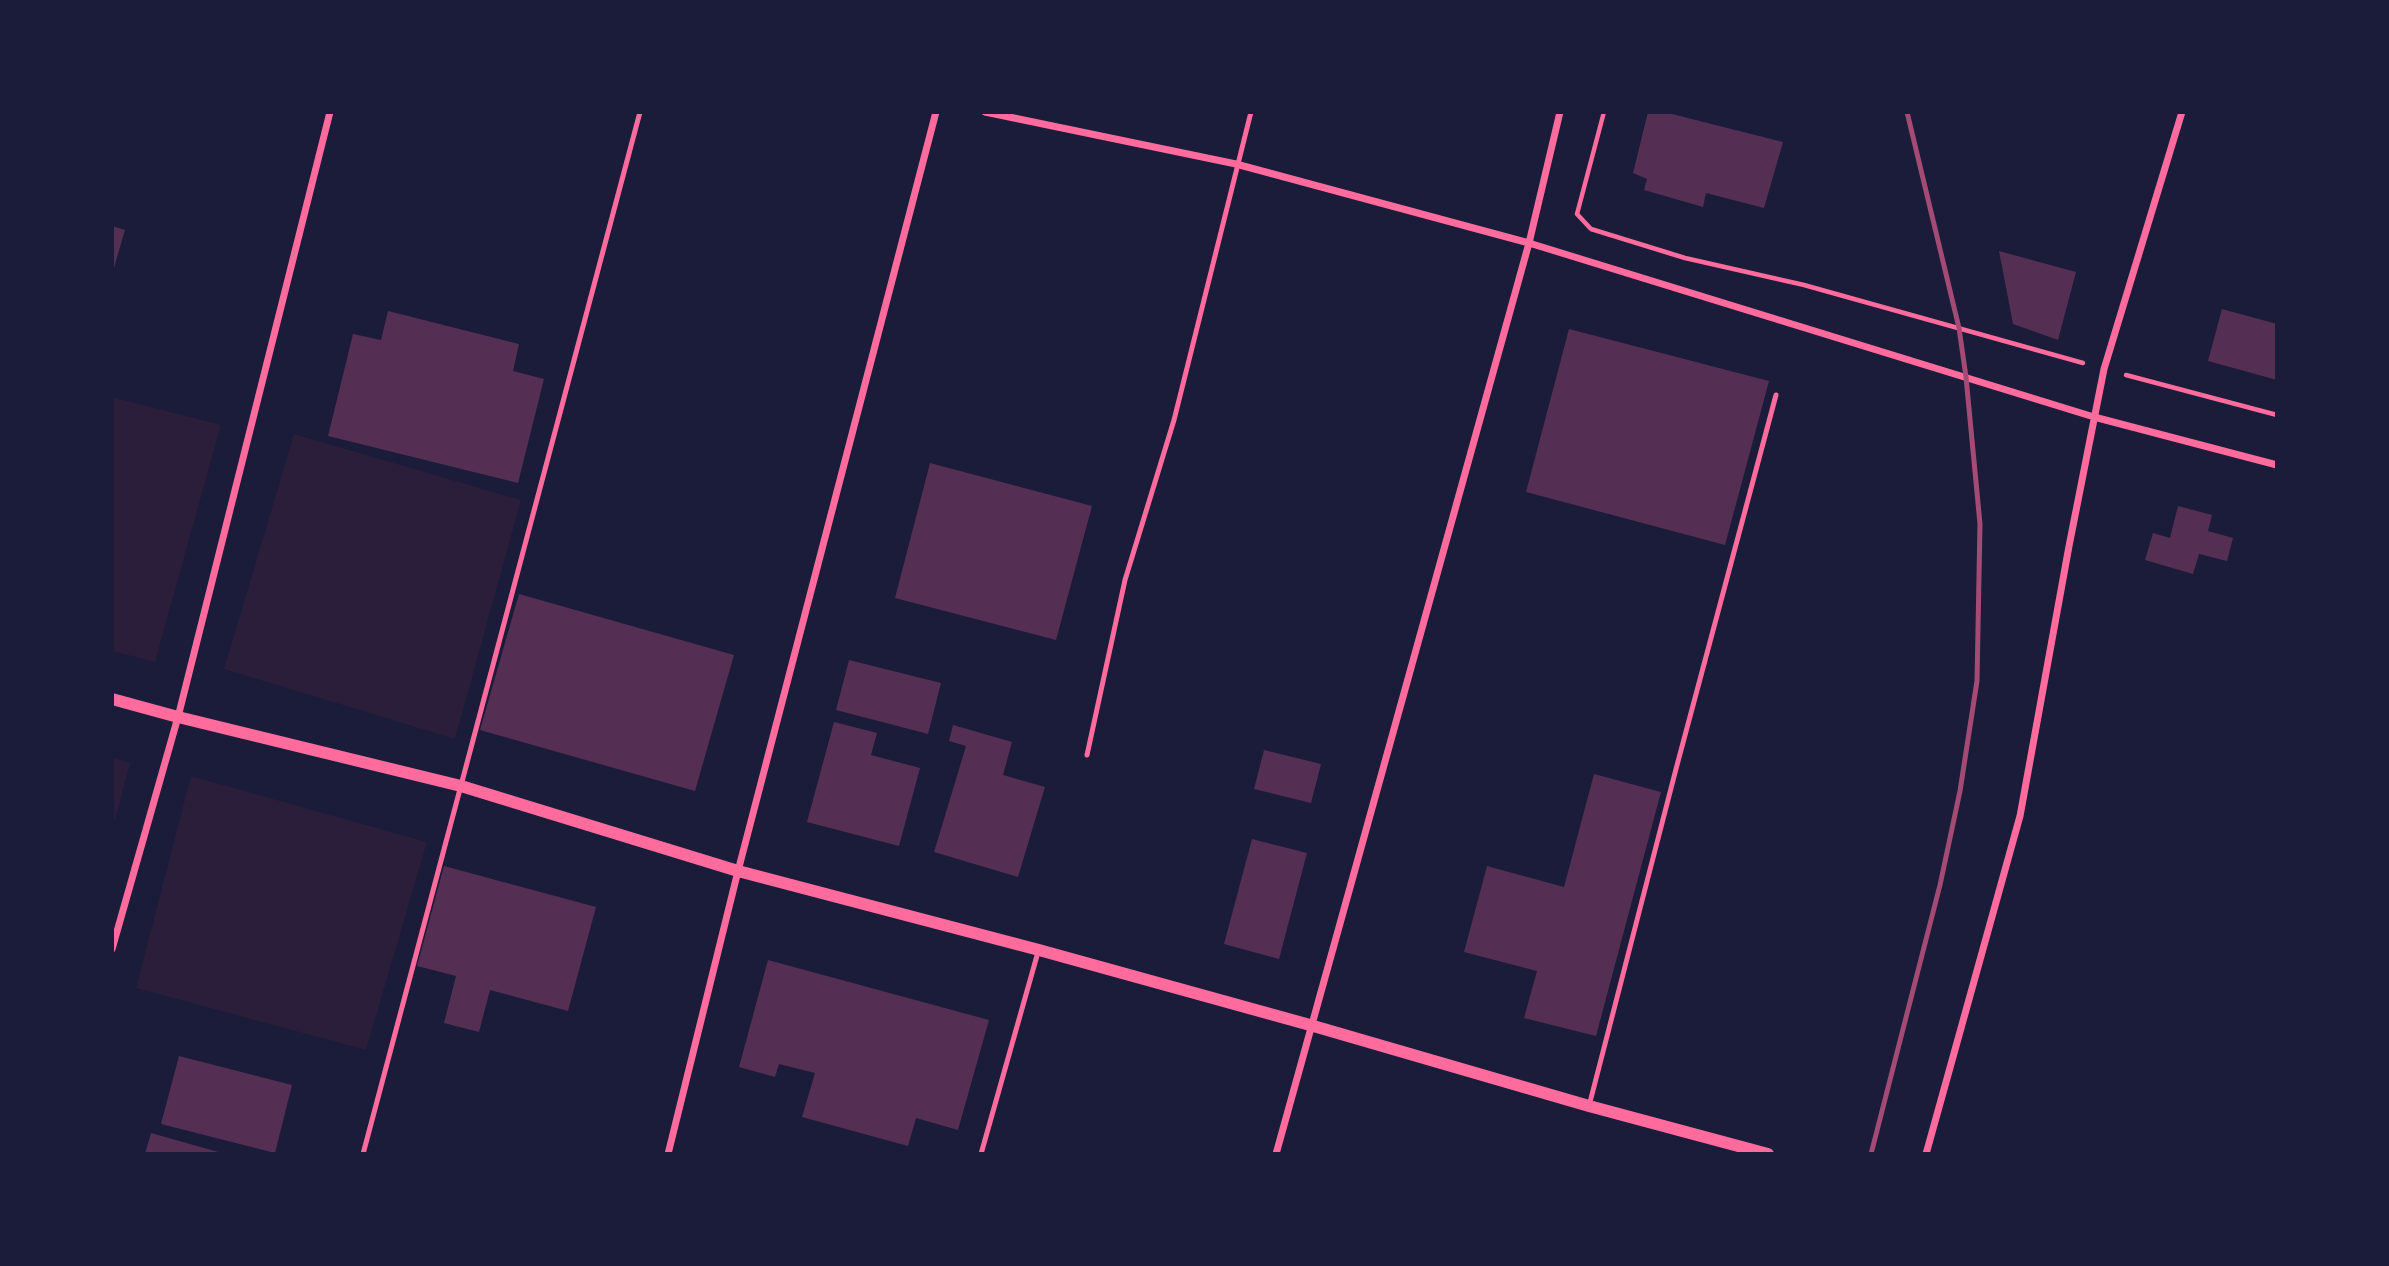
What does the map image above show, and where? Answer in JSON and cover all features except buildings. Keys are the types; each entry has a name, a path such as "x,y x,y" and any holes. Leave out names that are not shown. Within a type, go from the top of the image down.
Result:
{"street":[{"path":"112,949 178,717 330,112"},
{"path":"668,1154 738,871 936,112"},
{"path":"985,112 1236,164 1529,243 2094,417 2277,465"},
{"path":"1276,1154 1529,243 1560,112"},
{"path":"1926,1154 2020,816 2105,369 2182,112"},
{"path":"112,699 461,786 738,871 1039,950 1768,1154"}],"lane":[{"path":"363,1154 640,112"},
{"path":"1087,755 1125,580 1174,420 1251,112"},
{"path":"1589,1106 1776,395"},
{"path":"981,1154 1039,950"}],"path":[{"path":"1604,112 1577,214 1591,229 1685,258 1804,285 2070,360"},
{"path":"2139,379 2277,415"}],"shaded area":[{"path":"112,397 221,425 155,662 112,651"},
{"path":"294,434 521,500 455,739 224,669"},
{"path":"112,757 130,763 112,831"},
{"path":"191,776 427,842 366,1050 136,988"}],"railway":[{"path":"1871,1154 1940,885 1960,791 1977,681 1980,524 1966,377 1959,328 1907,112"}]}
